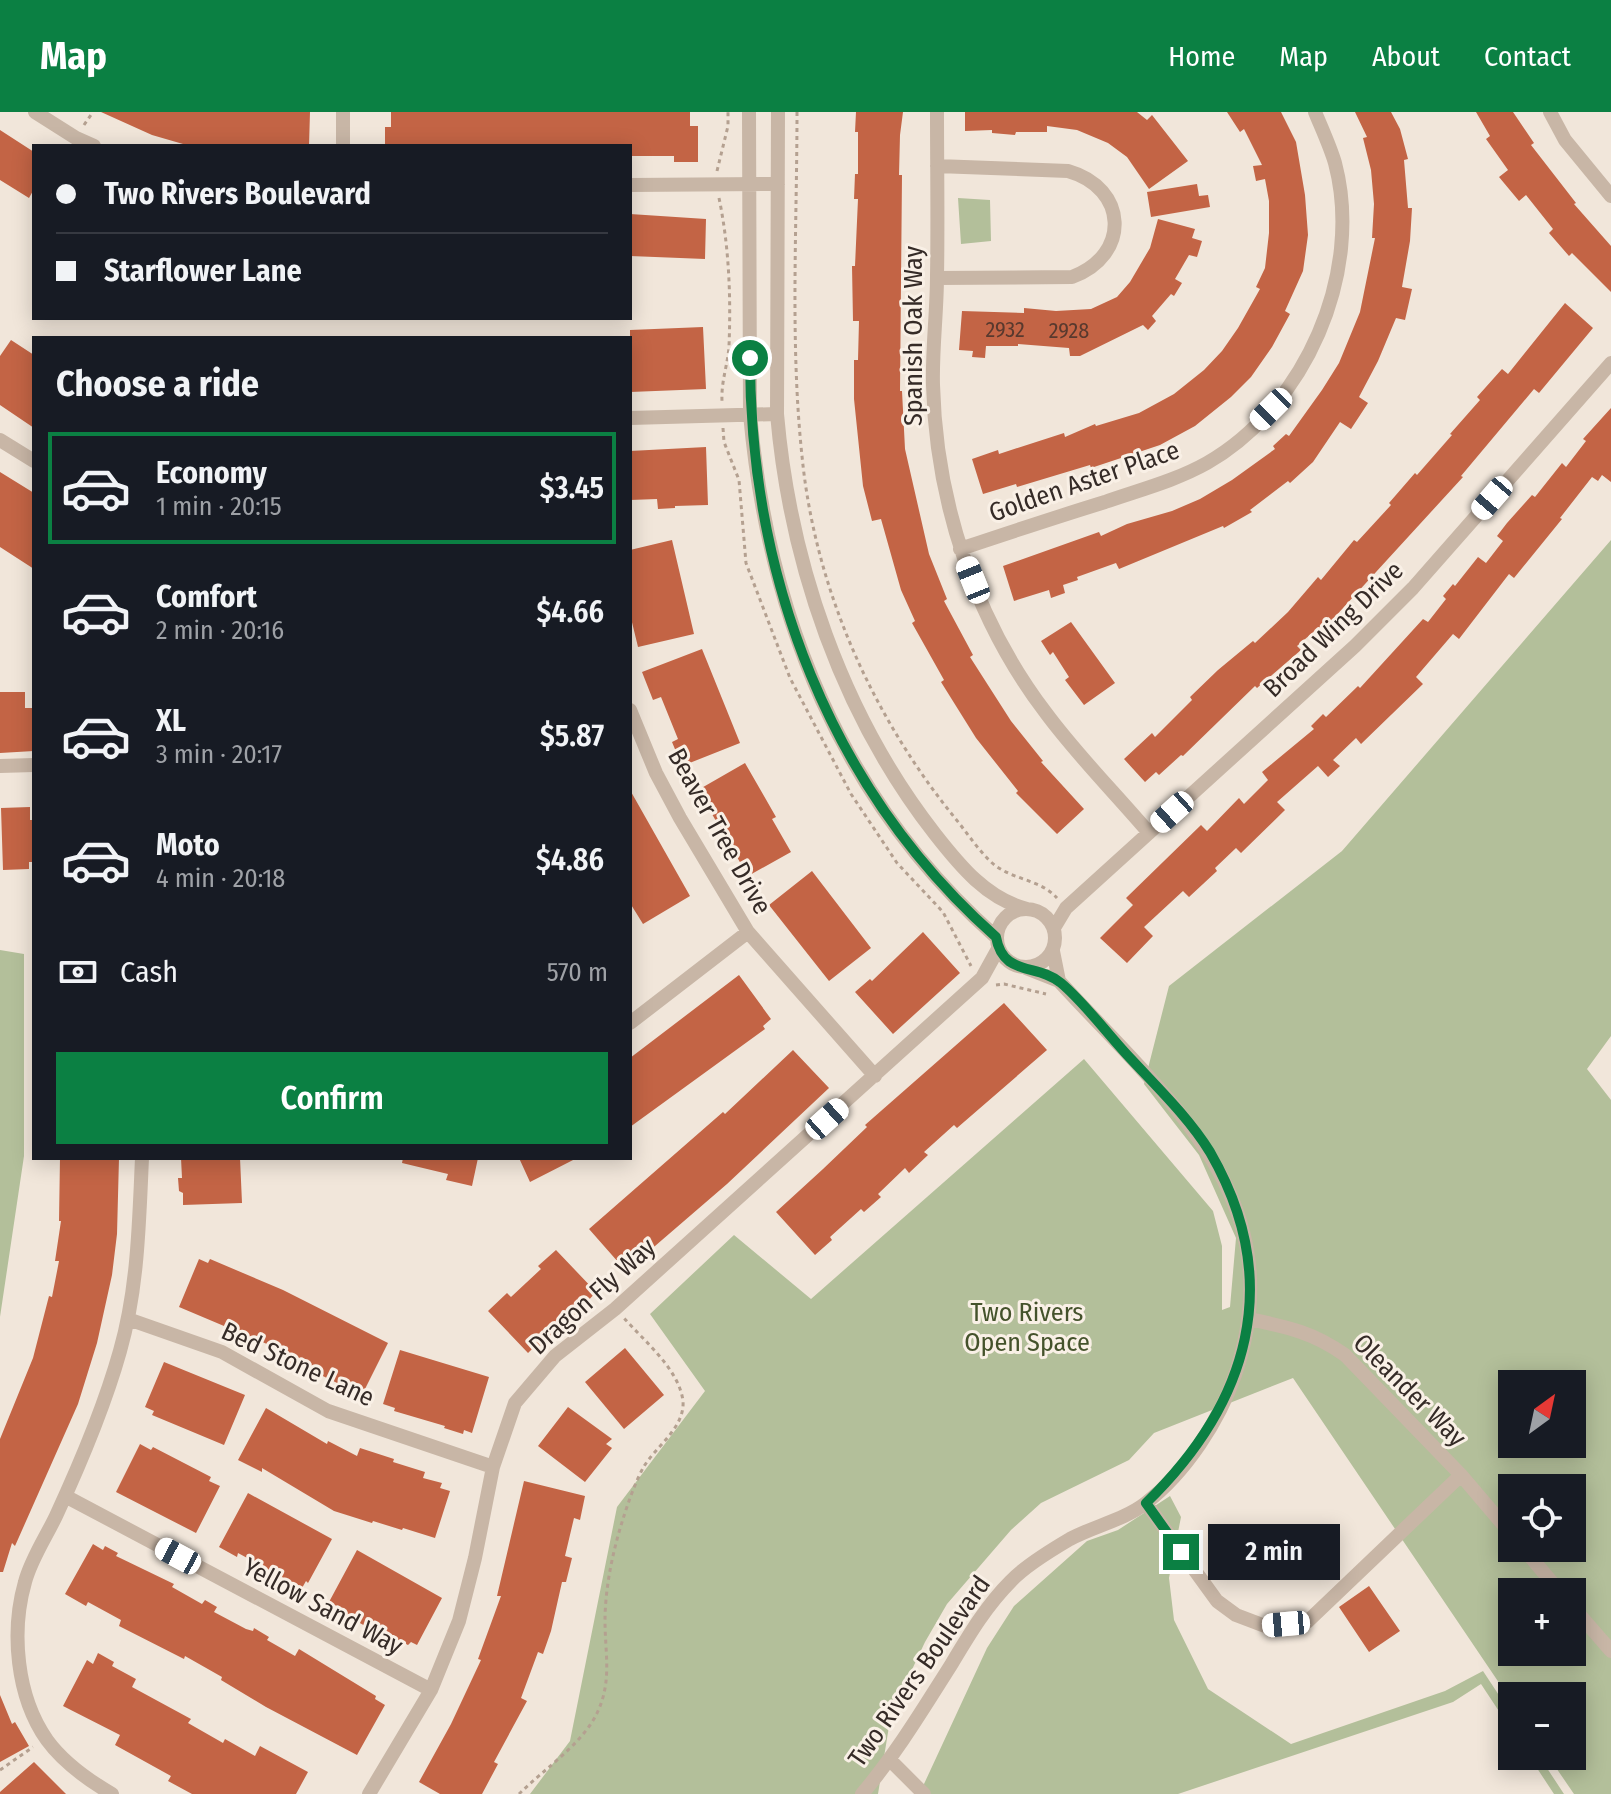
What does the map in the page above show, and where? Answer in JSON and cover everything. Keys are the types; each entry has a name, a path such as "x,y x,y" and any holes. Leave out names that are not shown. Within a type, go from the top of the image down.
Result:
{"street":[{"path":"35,112 90,144"},
{"path":"343,112 343,144"},
{"name":"Two Rivers Boulevard","path":"749,112 750,414 755,462 778,571 811,675 831,724 891,824 929,872 997,943 1004,959 1059,981 1179,1111 1208,1149 1230,1190 1243,1228 1248,1261 1249,1319 1240,1359 1227,1396 1196,1448 1146,1503 1069,1540 1012,1579 980,1618 890,1760 862,1794"},
{"path":"778,112 777,414 781,460 792,520 820,616 857,707 885,761 914,807 952,856 991,895 1008,904 1033,910 1048,918 1054,928 1056,939 1047,960 1037,966 1020,967"},
{"name":"Spanish Oak Way","path":"937,112 937,278 933,385 937,443 960,549 989,617 1046,714 1149,833"},
{"name":"Golden Aster Place","path":"960,549 1169,481 1208,462 1228,448 1271,409 1295,378 1313,345 1336,278 1341,239 1335,165 1315,112"},
{"path":"1550,112 1565,140 1611,196"},
{"path":"937,166 1068,171 1084,175 1098,186 1112,205 1115,223 1111,245 1101,261 1088,271 1072,277 937,278"},
{"path":"632,185 778,184"},
{"name":"Broad Wing Drive","path":"1054,928 1066,908 1355,646 1413,588 1611,363"},
{"path":"632,418 777,414"},
{"path":"0,440 32,460"},
{"name":"Beaver Tree Drive","path":"632,715 656,773 680,818 748,932 875,1076"},
{"path":"0,766 32,765"},
{"path":"997,943 999,926 1015,911 1066,908"},
{"path":"632,1021 748,932"},
{"name":"Dragon Fly Way","path":"369,1794 431,1690 459,1621 493,1467 515,1403 555,1356 615,1309 982,978 997,943"},
{"path":"1053,951 1059,981"},
{"name":"Dragon Fly Way","path":"982,978 1020,967"},
{"path":"112,1794 80,1773 46,1738 25,1693 16,1629 25,1579 84,1456 105,1400 128,1319 138,1250 142,1160"},
{"name":"Bed Stone Lane","path":"128,1319 222,1352 328,1411 493,1467"},
{"name":"Oleander Way","path":"1249,1319 1306,1332 1345,1355 1461,1475 1498,1519"},
{"path":"1146,1503 1217,1601 1236,1615 1265,1626 1307,1622 1461,1475"},
{"name":"Yellow Sand Way","path":"65,1496 431,1690"},
{"path":"1535,1562 1548,1578"},
{"path":"1586,1622 1611,1651"},
{"path":"890,1760 924,1794"}],"path":[{"path":"83,126 93,112"},
{"path":"723,414 722,385 729,350 728,240 715,184 728,126 728,112"},
{"path":"797,112 796,333 802,458 817,541 832,594 877,701 934,793 990,861 1007,872 1047,887 1066,908"},
{"path":"519,1794 570,1749 597,1714 608,1676 605,1621 609,1581 622,1522 643,1468 678,1421 682,1410 679,1387 673,1375 615,1309"},
{"path":"0,1770 46,1738"}],"green space":[{"path":"958,198 990,200 991,241 961,244"},
{"name":"Two Rivers Open Space","path":"1611,540 1611,1036 1587,1069 1611,1100 1611,1794 1574,1794 1558,1770 1586,1770 1586,1682 1498,1682 1293,1378 1154,1433 1129,1460 1041,1503 1011,1530 947,1604 925,1642 891,1714 878,1794 530,1794 570,1741 617,1507 705,1391 650,1314 734,1235 811,1299 1084,1059 1213,1211 1222,1246 1222,1310 1230,1307 1236,1238 1199,1155 1144,1084 1169,986 1342,851"},
{"path":"0,950 24,954 24,1156 0,1317"},
{"path":"1170,1496 1181,1517 1169,1578 1174,1620 1208,1689 1291,1744 1445,1691 1483,1671 1498,1694 1498,1710 1481,1684 1453,1702 1178,1794 923,1794 924,1784 987,1648 1014,1606 1087,1541 1118,1530"},
{"path":"1538,1770 1548,1770 1564,1794 1554,1794"}],"building":[{"path":"101,112 310,112 309,144 183,144 152,135"},
{"path":"391,112 690,112 690,126 698,126 698,162 674,162 674,156 632,156 632,144 385,144 385,127 391,127"},
{"path":"856,112 903,112 899,175 902,175 900,391 905,449 929,554 947,599 944,601 973,655 970,657 1041,762 1084,809 1057,834 1016,793 1018,791 976,738 941,682 944,680 912,623 915,621 901,590 881,519 872,521 863,486 854,399 854,360 858,360 859,321 853,321 852,266 855,266 858,199 854,199 855,174 858,174"},
{"path":"965,112 1137,112 1147,120 1152,115 1188,161 1149,189 1127,157 1108,143 1077,130 1047,126 1047,132 1016,132 1015,135 992,133 992,130 965,131"},
{"path":"1227,112 1281,112 1296,142 1308,235 1303,271 1285,311 1290,314 1272,347 1251,377 1231,397 1195,426 1160,445 1091,468 1090,465 983,494 972,459 998,450 999,454 1064,433 1065,437 1095,424 1139,413 1174,394 1204,370 1238,328 1260,289 1256,287 1265,268 1269,201 1265,179 1256,181 1253,166 1262,165 1244,129 1240,132"},
{"path":"1355,112 1391,112 1400,129 1408,159 1404,160 1408,208 1412,208 1402,287 1412,289 1405,320 1396,318 1359,397 1368,403 1351,429 1340,422 1313,462 1290,483 1288,481 1250,510 1252,512 1224,528 1119,569 1116,563 1077,577 1078,580 1063,585 1065,593 1051,598 1049,590 1014,601 1003,566 1099,532 1101,536 1200,499 1275,449 1273,446 1286,434 1289,436 1322,390 1339,363 1360,312 1375,238 1372,238 1374,204 1371,170 1363,138 1367,137"},
{"path":"1476,112 1513,112 1534,143 1531,145 1574,204 1611,246 1611,292 1572,253 1569,256 1549,233 1553,229 1526,195 1519,201 1499,177 1508,170 1486,139 1490,136"},
{"path":"0,130 32,151 32,193 29,198 0,180"},
{"path":"1197,184 1199,196 1208,195 1210,207 1151,217 1147,192"},
{"path":"632,214 706,219 705,259 632,256"},
{"path":"1158,219 1195,229 1192,238 1202,241 1197,257 1189,255 1175,279 1182,283 1174,296 1171,294 1152,316 1156,321 1148,330 1143,325 1080,356 1070,356 1069,348 1018,344 986,346 985,358 972,357 973,351 959,350 962,311 1024,313 1024,308 1056,311 1091,309 1117,297 1130,282 1150,248"},
{"path":"1565,303 1593,328 1539,393 1534,389 1463,477 1322,631 1318,628 1297,646 1301,650 1257,688 1255,686 1183,756 1145,782 1124,759 1152,733 1155,737 1218,670 1253,641 1255,643 1288,612 1318,577 1321,580 1452,435 1480,400 1477,397 1502,369 1508,374"},
{"path":"703,327 706,389 632,392 630,330"},
{"path":"11,340 32,354 32,427 0,405 0,356"},
{"path":"1611,408 1611,482 1602,475 1598,481 1592,477 1514,578 1509,574 1459,639 1453,634 1416,677 1423,684 1361,744 1356,738 1333,760 1340,766 1328,777 1318,766 1277,802 1285,810 1241,853 1236,848 1189,897 1183,891 1144,927 1153,936 1127,963 1100,938 1133,905 1126,898 1201,825 1207,831 1239,798 1244,804 1268,780 1262,772 1314,729 1311,726 1323,714 1326,717 1358,686 1360,688 1423,619 1428,622 1446,599 1443,596 1478,557 1486,563 1503,541 1497,536 1507,523 1532,495 1535,497 1562,463 1566,467 1586,441 1583,439"},
{"path":"706,447 708,505 658,509 657,499 632,500 632,451"},
{"path":"0,472 32,492 32,568 0,547"},
{"path":"672,540 694,634 638,647 632,622 632,550"},
{"path":"1071,622 1115,683 1084,705 1065,680 1069,677 1053,652 1050,655 1041,641"},
{"path":"702,649 740,743 682,766 672,742 678,739 661,697 653,700 642,672"},
{"path":"0,692 25,692 25,708 32,708 32,751 0,753"},
{"path":"745,763 776,817 772,819 791,852 748,876 698,790"},
{"path":"632,794 690,896 643,924 632,906"},
{"path":"30,807 32,862 29,862 29,869 3,870 1,808"},
{"path":"812,871 871,948 829,981 769,905"},
{"path":"923,932 960,973 893,1034 855,992 870,979 872,981"},
{"path":"739,975 771,1019 763,1026 765,1029 632,1126 632,1056"},
{"path":"1004,1003 1047,1050 957,1128 954,1125 924,1152 928,1155 909,1173 905,1168 878,1194 881,1197 864,1212 861,1209 815,1255 776,1212 867,1127 865,1125"},
{"path":"793,1050 829,1088 727,1184 626,1271 589,1229 723,1112 725,1114"},
{"path":"60,1160 119,1160 117,1234 112,1275 97,1343 78,1404 15,1546 12,1543 3,1572 0,1572 0,1439 33,1358 49,1296 52,1297 59,1261 55,1261"},
{"path":"181,1160 240,1160 242,1203 183,1205 178,1178 182,1178"},
{"path":"403,1160 478,1160 472,1186 446,1180 448,1174 402,1163"},
{"path":"520,1160 573,1160 530,1182"},
{"path":"556,1250 596,1292 581,1314 579,1311 537,1349 534,1347 528,1353 488,1311 507,1293 511,1297"},
{"path":"199,1259 208,1263 210,1259 283,1290 388,1343 362,1395 298,1364 296,1368 278,1359 280,1356 272,1352 274,1347 179,1307"},
{"path":"625,1348 664,1395 624,1429 585,1382"},
{"path":"400,1350 489,1377 472,1433 464,1430 463,1434 444,1428 394,1411 395,1408 383,1404"},
{"path":"164,1362 245,1395 224,1445 152,1415 154,1411 145,1407"},
{"path":"568,1407 612,1439 606,1444 612,1448 585,1482 538,1446"},
{"path":"266,1408 327,1444 328,1441 357,1456 360,1448 394,1459 393,1462 425,1472 423,1478 442,1483 440,1488 450,1491 435,1538 334,1511 262,1468 262,1472 238,1460"},
{"path":"140,1444 151,1450 153,1447 211,1477 209,1481 220,1486 196,1533 116,1492"},
{"path":"524,1481 585,1496 580,1520 574,1518 565,1556 572,1558 566,1582 562,1582 543,1654 538,1652 521,1698 527,1701 494,1762 498,1764 482,1794 440,1794 419,1782 481,1660 478,1659 501,1596 497,1596"},
{"path":"248,1493 332,1539 308,1583 306,1581 302,1588 238,1553 237,1557 219,1547"},
{"path":"93,1544 118,1553 116,1556 174,1584 172,1587 202,1604 205,1600 217,1607 214,1612 246,1629 253,1631 254,1628 269,1637 267,1640 295,1656 299,1649 376,1696 375,1699 385,1705 357,1755 266,1707 185,1656 184,1659 119,1626 121,1620 88,1602 86,1606 65,1594"},
{"path":"357,1550 442,1598 417,1645 411,1642 408,1645 387,1634 385,1637 340,1612 342,1609 329,1602"},
{"path":"1369,1586 1400,1631 1369,1652 1339,1607"},
{"path":"98,1653 114,1662 112,1666 136,1679 132,1687 191,1719 188,1723 223,1743 225,1739 255,1756 260,1746 308,1772 296,1794 192,1794 168,1781 171,1776 115,1745 120,1735 63,1706 87,1660 93,1664"},
{"path":"0,1695 12,1724 15,1722 29,1746 0,1762"},
{"path":"34,1762 66,1794 0,1794 0,1792"}],"route":[{"path":"750,358 750,414 755,462 778,571 811,675 831,724 862,780 891,824 929,872 996,937 1004,959 1014,966 1059,981 1179,1111 1208,1149 1230,1190 1243,1228 1248,1261 1249,1319 1240,1359 1227,1396 1196,1448 1146,1503 1181,1552"}]}
